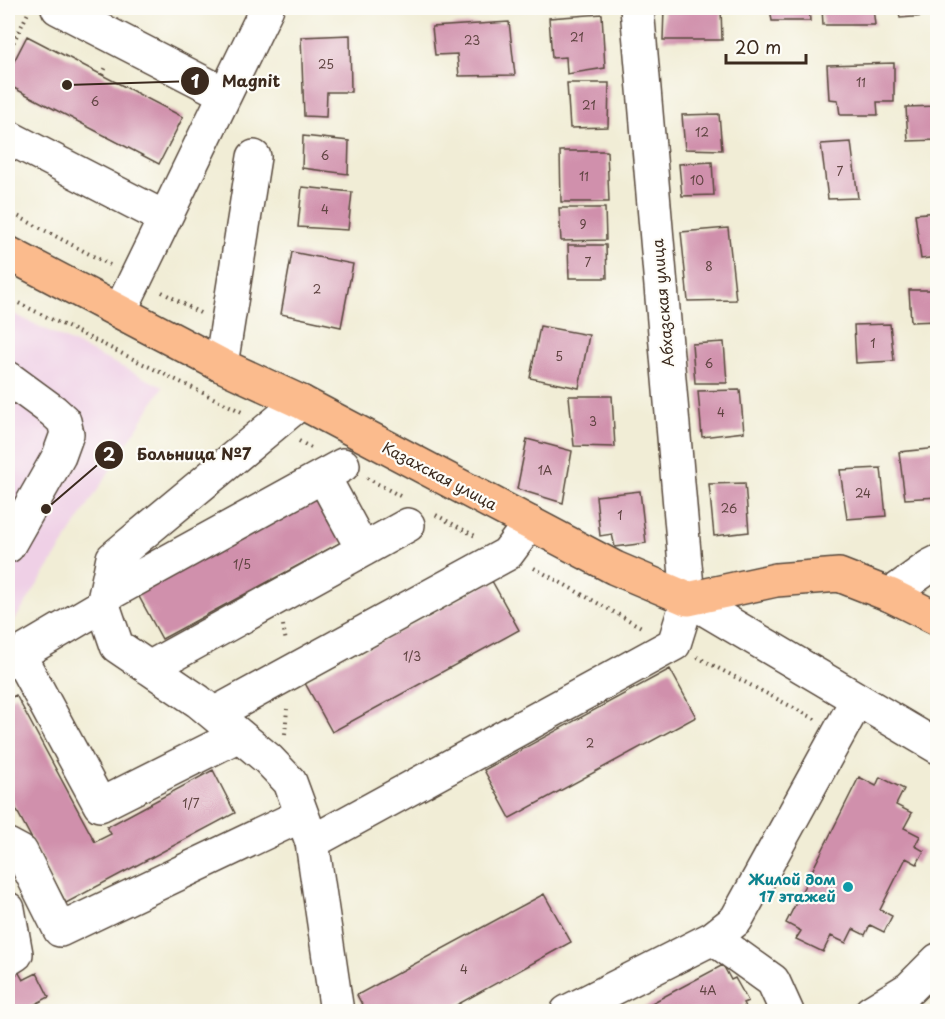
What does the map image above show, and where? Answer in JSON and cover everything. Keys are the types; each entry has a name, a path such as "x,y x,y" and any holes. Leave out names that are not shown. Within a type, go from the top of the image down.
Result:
{"main road":[{"name":"Казахская улица","path":"8,253 221,365 301,402 615,568 688,599"},
{"path":"688,599 776,580 839,575 890,595 938,619"}],"street":[{"path":"58,8 225,94"},
{"path":"120,311 267,8"},
{"name":"Абхазская улица","path":"637,8 688,599"},
{"path":"8,137 165,218"},
{"path":"221,365 254,157"},
{"path":"8,378 53,411 63,421 67,434 59,456 8,546"},
{"path":"301,402 113,558 104,600 117,646 198,701 268,759 290,782 307,828 337,1011"},
{"path":"239,735 100,805 13,658 104,600 333,471 363,550"},
{"path":"211,477 236,524"},
{"path":"214,714 507,554 530,523"},
{"path":"149,668 408,525"},
{"path":"890,595 938,562"},
{"path":"8,845 21,852 60,930 307,828 674,644 688,599 938,747"},
{"path":"567,1011 712,938 736,920 857,700"},
{"path":"8,909 16,954 8,958"},
{"path":"712,938 773,981 787,1011"},
{"path":"871,1011 910,988 938,960"}],"path":[{"path":"8,53 31,8"}],"shaded area":[{"path":"8,311 163,387 8,631"}],"building":[{"path":"664,8 721,8 722,40 663,40"},
{"path":"770,8 809,8 810,21 772,21"},
{"path":"822,8 873,8 875,25 823,25"},
{"path":"898,8 938,8 938,15 900,18"},
{"path":"602,14 605,68 567,74 566,57 552,58 549,18"},
{"path":"509,22 515,75 459,76 457,54 435,55 432,27"},
{"path":"350,35 351,92 327,92 326,117 304,116 301,37"},
{"path":"27,36 183,117 159,164 8,85 8,73"},
{"path":"894,63 894,102 877,102 878,115 840,115 838,100 829,99 827,65"},
{"path":"567,83 609,83 608,127 570,128"},
{"path":"938,106 938,140 908,141 906,107"},
{"path":"719,114 722,150 685,149 682,115"},
{"path":"303,136 349,141 348,174 302,168"},
{"path":"851,142 858,198 828,199 821,144"},
{"path":"560,151 607,151 609,202 561,202"},
{"path":"712,162 714,195 682,196 679,164"},
{"path":"302,187 352,192 348,230 298,227"},
{"path":"559,208 605,208 606,240 561,241"},
{"path":"938,212 938,257 921,259 915,214"},
{"path":"728,228 736,300 688,301 681,232"},
{"path":"568,245 606,245 607,278 569,278"},
{"path":"292,252 353,264 341,327 281,314"},
{"path":"909,290 938,290 938,321 911,322"},
{"path":"890,324 894,361 856,363 854,325"},
{"path":"540,326 589,335 579,388 530,378"},
{"path":"724,342 727,383 695,383 692,344"},
{"path":"740,390 744,432 702,437 698,391"},
{"path":"569,396 612,396 615,447 574,446"},
{"path":"527,439 572,451 563,503 517,489"},
{"path":"938,448 938,497 905,499 899,452"},
{"path":"881,468 886,516 847,519 840,470"},
{"path":"745,483 749,532 714,536 709,484"},
{"path":"322,489 349,538 162,639 136,591"},
{"path":"640,491 646,543 615,547 612,534 600,536 596,496"},
{"path":"492,581 519,630 332,732 305,683"},
{"path":"670,669 696,717 510,818 484,770"},
{"path":"16,695 95,842 111,834 107,827 213,770 235,813 66,903 8,794 8,699"},
{"name":"Жилой дом 17 этажей","path":"859,777 876,786 880,777 904,789 896,805 912,813 904,828 920,836 915,846 924,851 917,864 906,858 880,910 892,916 884,932 870,925 865,935 853,929 846,943 831,936 823,952 796,939 801,931 786,923"},
{"path":"544,894 571,942 444,1012 366,1012 357,995"},
{"path":"723,965 731,980 735,978 748,1001 743,1003 748,1012 635,1012"},
{"path":"15,966 23,980 37,973 49,997 24,1010 25,1012 8,1012 8,970"}],"place":[{"name":"Magnit","path":"67,85"},
{"name":"Больница №7","path":"46,509"},
{"name":"Жилой дом 17 этажей","path":"848,887"}]}
